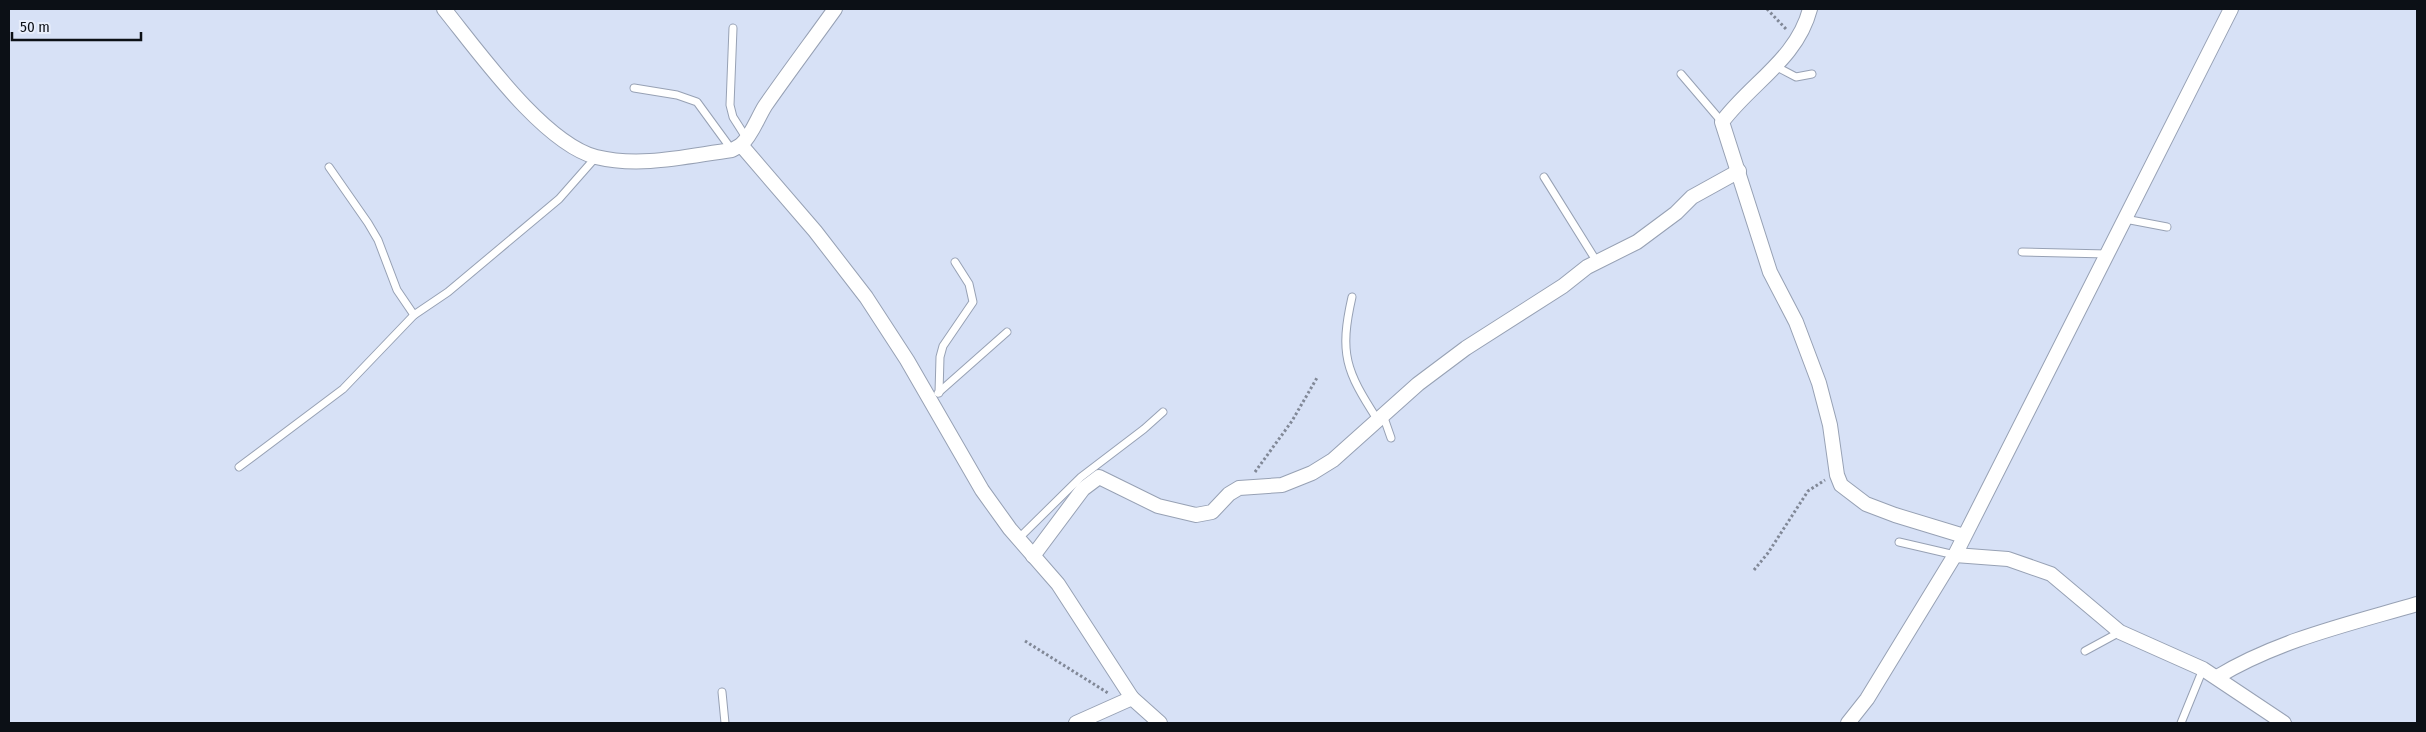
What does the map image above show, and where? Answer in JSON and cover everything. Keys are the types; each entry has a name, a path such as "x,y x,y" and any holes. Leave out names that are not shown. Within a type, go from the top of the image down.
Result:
{"street":[{"path":"444,9 524,106 562,139 581,151 596,157 639,162 667,161 740,145 835,9"},
{"path":"1810,9 1796,40 1776,67 1745,93 1722,122 1770,272 1796,322 1819,384 1830,425 1837,475 1846,490 1866,504 1964,536"},
{"path":"1848,723 1866,699 1955,555 2230,9"},
{"path":"740,145 815,231 866,298 935,396 982,490 1018,539 1058,584 1128,701 1160,723"},
{"path":"1033,556 1083,489 1099,477 1158,506 1196,515 1212,512 1229,494 1239,488 1282,485 1312,474 1333,460 1380,416 1466,348 1596,262 1637,242 1676,213 1692,197 1739,171"},
{"path":"1955,555 2008,559 2051,574 2120,632 2203,669 2284,723"},
{"path":"2217,678 2248,659 2274,648 2417,604"},
{"path":"1076,723 1128,701"}],"lane":[{"path":"733,28 730,105 740,145"},
{"path":"1776,67 1796,77 1812,74"},
{"path":"1681,74 1722,122"},
{"path":"634,88 677,95 697,102 740,145"},
{"path":"239,467 343,389 414,315 448,292 560,199 596,157"},
{"path":"329,167 378,240 397,290 414,315"},
{"path":"1544,177 1596,262"},
{"path":"2124,218 2167,227"},
{"path":"2022,252 2107,254"},
{"path":"935,396 943,346 973,302 970,284 955,262"},
{"path":"1352,297 1346,325 1345,352 1356,386 1380,416 1391,438"},
{"path":"935,396 1007,332"},
{"path":"1018,539 1081,477 1144,429 1163,412"},
{"path":"1899,542 1955,555"},
{"path":"2085,651 2120,632"},
{"path":"2181,723 2203,669"},
{"path":"722,692 725,723"}],"path":[{"path":"1767,9 1796,40"},
{"path":"1248,474 1255,472 1262,464 1318,376"},
{"path":"1754,570 1768,553 1808,491 1819,483 1837,475"},
{"path":"1025,641 1128,701"}]}
